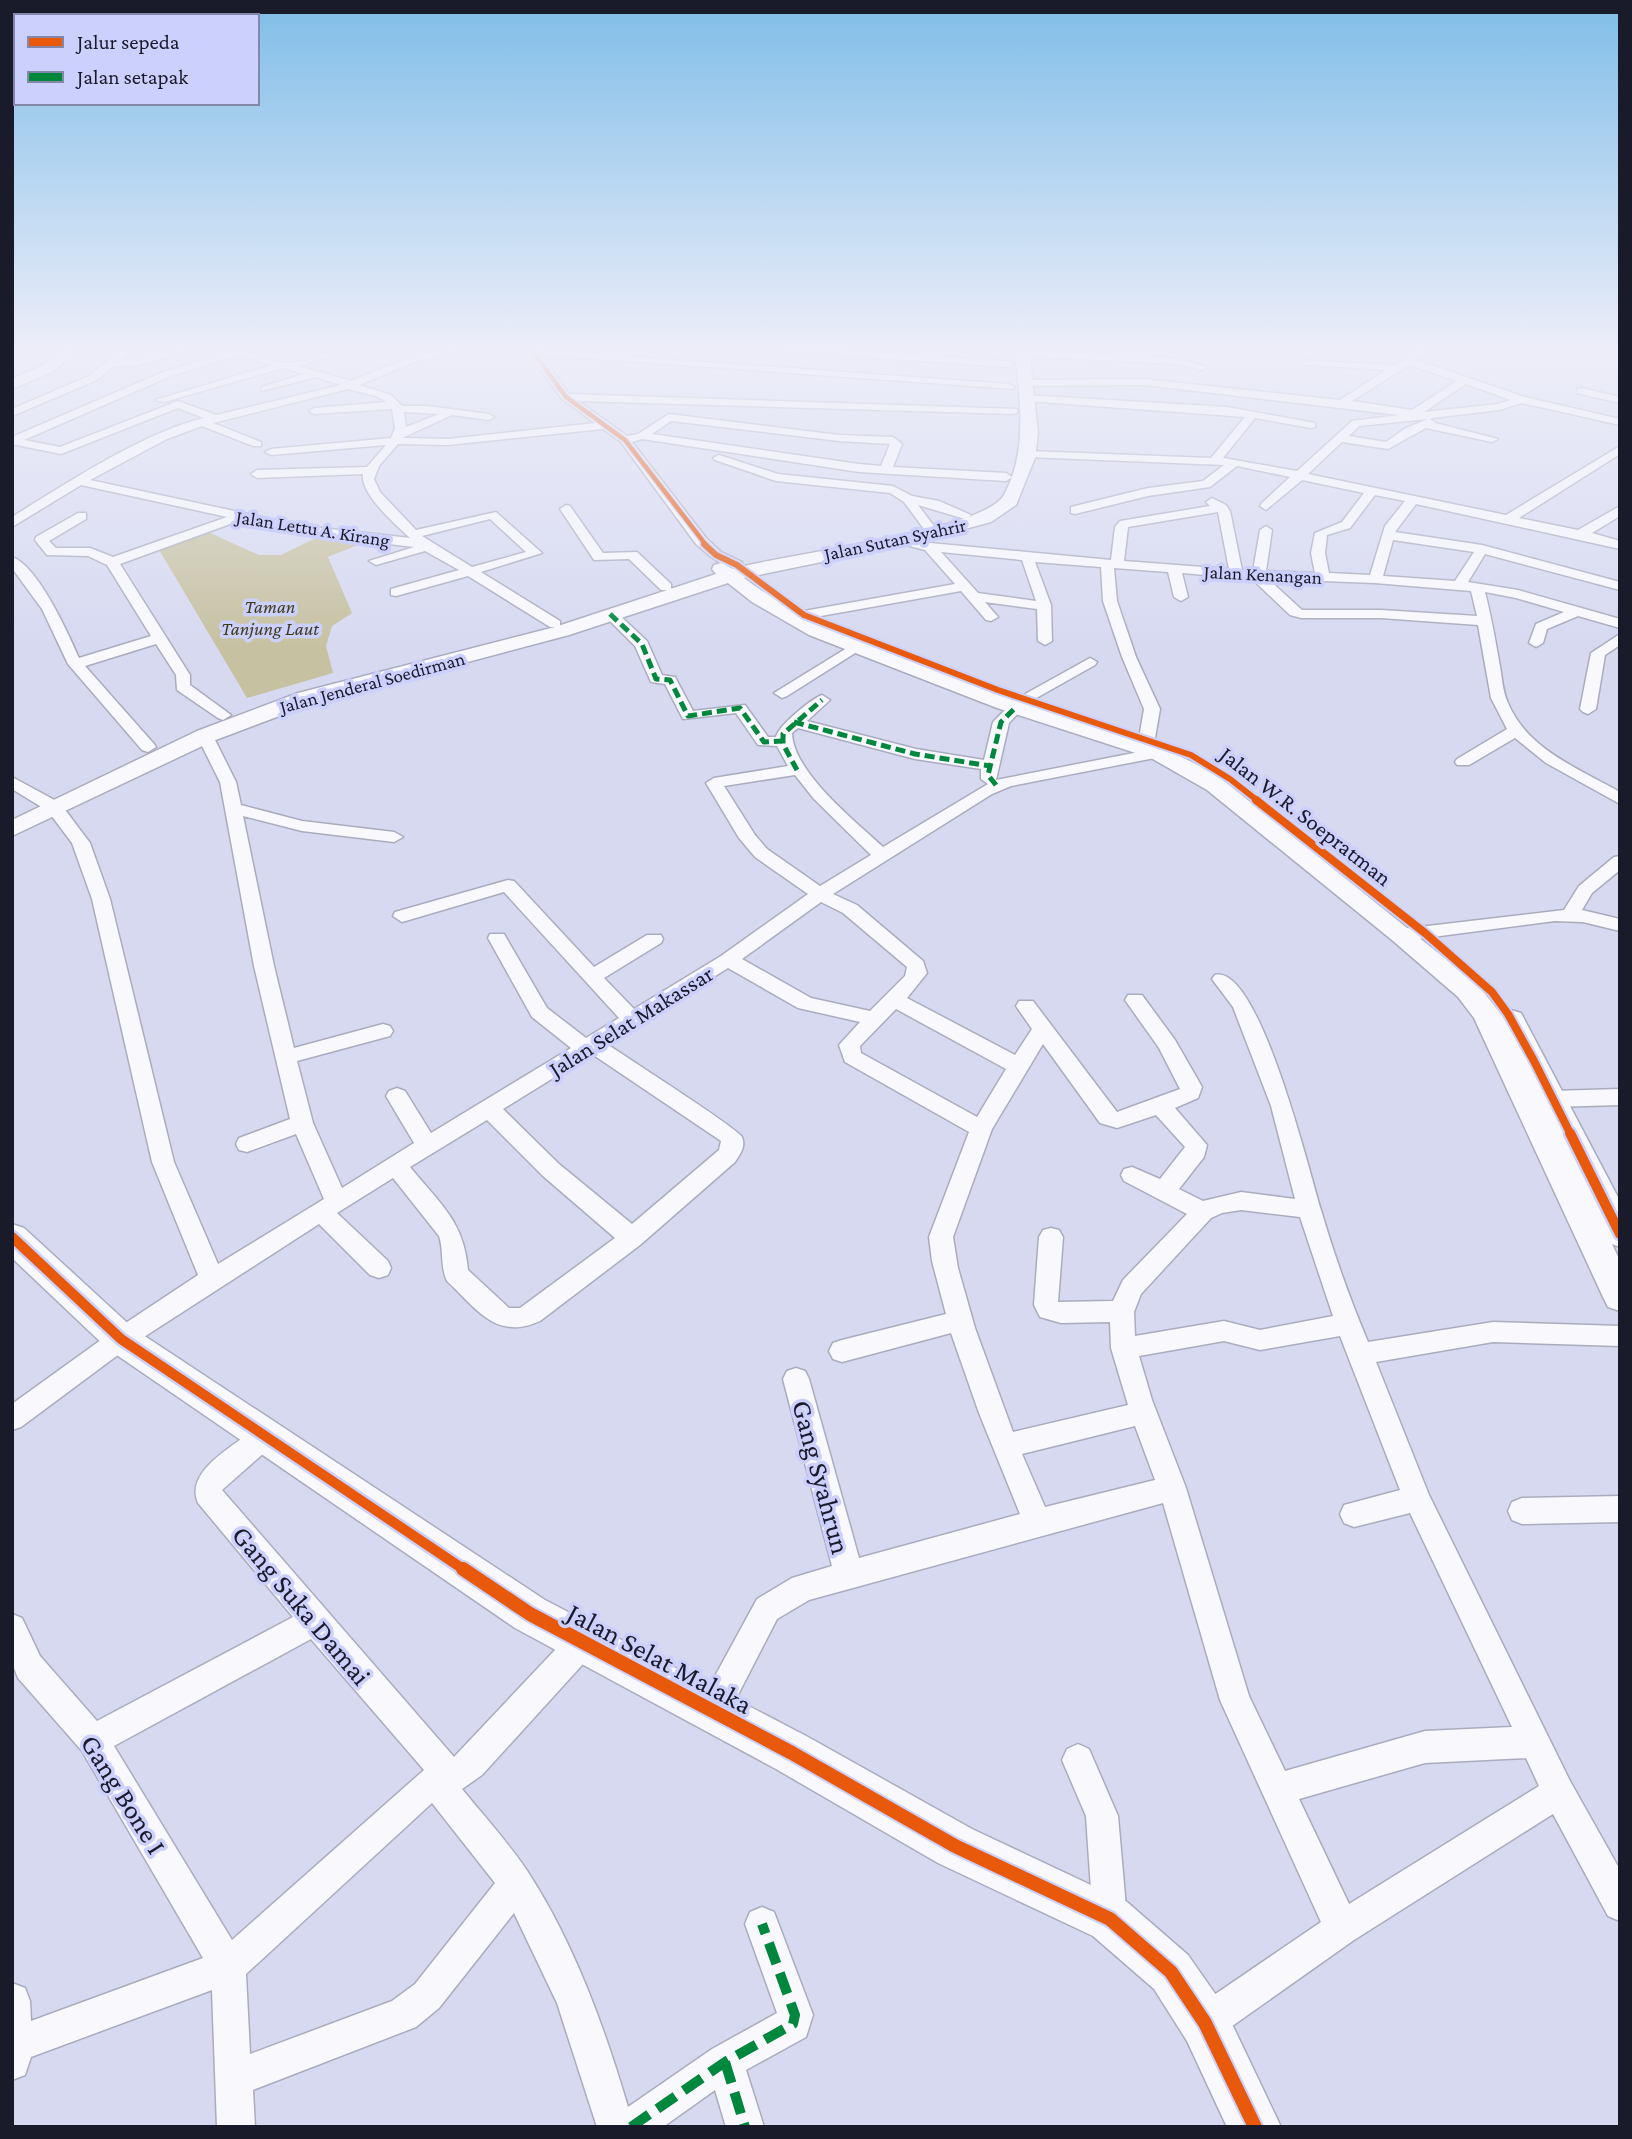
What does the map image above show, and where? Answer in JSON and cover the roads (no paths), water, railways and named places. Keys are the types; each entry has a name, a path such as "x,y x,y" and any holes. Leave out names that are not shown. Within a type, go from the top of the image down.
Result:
{"street":[{"path":"139,449 79,481 69,511 41,540 52,552 90,552 111,562 183,675 181,687 223,715"},
{"path":"271,452 297,449"},
{"path":"389,449 370,470 369,486 423,542 555,624"},
{"path":"631,449 681,516 730,567"},
{"path":"928,526 908,499 896,491 776,477 718,458 728,449 886,469 1006,477"},
{"path":"886,469 893,449"},
{"name":"Jalan Sutan Syahrir","path":"730,567 786,562 903,540 965,525 1001,509 1010,501 1020,449"},
{"name":"Jalan Sutan Syahrir","path":"730,567 928,526 965,515 995,497 1023,449"},
{"path":"1215,460 1224,449"},
{"path":"1266,506 1328,449"},
{"path":"1508,519 1620,449"},
{"path":"1021,453 1235,462 1580,534 1620,545"},
{"path":"1180,458 1192,485 1222,508 1236,573"},
{"path":"1075,510 1137,494 1208,483 1235,462"},
{"path":"257,474 370,470"},
{"name":"Jalan Lettu A. Kirang","path":"79,481 345,537 423,542"},
{"path":"1323,577 1318,553 1321,533 1346,525 1372,490"},
{"path":"908,499 935,504 965,515"},
{"path":"1375,579 1391,526 1413,499"},
{"path":"1169,752 1116,621 1107,590 1112,564 1124,524 1222,508"},
{"path":"566,509 599,557 632,555 667,587"},
{"path":"1580,534 1594,528 1620,509"},
{"path":"12,522 69,511"},
{"path":"376,561 492,515 535,553 396,592"},
{"path":"111,562 241,516"},
{"path":"1266,530 1258,575 1297,613 1349,596 1486,621"},
{"path":"1387,535 1482,549 1620,586"},
{"name":"Jalan Kenangan","path":"903,540 930,547 1027,557 1258,575 1323,577 1349,596 1375,579 1477,587 1518,594 1620,624"},
{"path":"930,547 991,617"},
{"path":"1459,586 1482,549"},
{"path":"1027,557 1044,605 1045,641"},
{"path":"12,561 49,609 75,664 148,747"},
{"path":"769,591 769,580 786,562"},
{"name":"Jalan Jenderal Soedirman","path":"12,830 47,803 148,747 223,715 302,689 555,624 730,567"},
{"name":"Jalan Jenderal Soedirman","path":"12,813 47,803 205,736 306,698 562,631 730,567"},
{"name":"Jalan W.R. Soepratman","path":"730,567 804,615 960,681"},
{"name":"Jalan W.R. Soepratman","path":"730,567 796,621 855,647 1169,752 1230,779 1312,853 1413,934 1470,970 1492,992 1508,1014 1620,1234"},
{"path":"1174,569 1181,597"},
{"path":"1477,587 1486,621 1498,699 1519,732 1537,749 1620,799"},
{"path":"804,615 968,591 998,597 1013,604 1044,605"},
{"path":"1550,622 1552,603"},
{"path":"1536,643 1541,627 1577,611"},
{"path":"610,614 642,644 656,679 670,680 688,716 740,708 764,742 782,741"},
{"path":"75,664 159,638"},
{"path":"1588,709 1598,653 1620,638"},
{"path":"782,693 855,647"},
{"path":"794,722 993,776 1001,722 1021,703 1090,662"},
{"path":"822,701 794,722 784,732 782,741 797,770 880,854"},
{"path":"1463,762 1519,732"},
{"path":"205,736 226,775 264,966 302,1123 328,1206 379,1268"},
{"name":"Jalan Selat Makassar","path":"12,1419 121,1339 212,1279 728,961 820,894 993,776 1169,752"},
{"path":"797,770 714,783 754,846 820,894 850,909 916,965 918,973 849,1045 852,1057 981,1129"},
{"path":"12,782 47,803 81,843 94,874 163,1162 212,1279"},
{"path":"233,808 302,826 394,837"},
{"path":"1570,915 1585,890 1620,861"},
{"path":"402,916 508,885 632,1020"},
{"path":"1413,934 1570,915 1611,923 1620,941"},
{"name":"Jalan W.R. Soepratman","path":"1413,934 1468,991 1487,1015 1620,1297"},
{"path":"396,1166 449,1232 454,1246 456,1274 504,1318 515,1319 531,1314 632,1238 727,1156 733,1146 732,1138 539,1012 497,938"},
{"path":"591,977 654,939"},
{"path":"728,961 805,1003 875,1019"},
{"path":"1222,979 1242,1006 1282,1106 1309,1210 1348,1324 1417,1499 1559,1792 1620,1904"},
{"path":"893,999 1018,1066"},
{"path":"1026,1006 1108,1117 1117,1120 1190,1093 1191,1087 1162,1036 1135,1000"},
{"path":"1038,1522 1005,1446 960,1321 941,1250 941,1237 981,1129 1043,1029"},
{"path":"286,1057 383,1031"},
{"path":"397,1096 428,1147"},
{"path":"1552,1099 1620,1097"},
{"path":"1160,1105 1196,1144 1196,1151 1164,1191"},
{"path":"490,1110 551,1170 632,1238"},
{"path":"247,1144 302,1123"},
{"path":"1132,1175 1203,1212"},
{"path":"1309,1210 1236,1201 1217,1203 1203,1212 1132,1287 1122,1311 1124,1348 1172,1488 1235,1700 1342,1928"},
{"name":"Jalan Selat Malaka","path":"12,1237 121,1339 530,1614 713,1711 956,1846 1110,1919 1171,1972 1205,2023 1255,2127"},
{"path":"1051,1237 1046,1305 1049,1310 1060,1313 1122,1311"},
{"path":"842,1351 960,1321"},
{"path":"1124,1348 1224,1331 1254,1340 1348,1324"},
{"path":"1360,1354 1493,1332 1620,1336"},
{"name":"Gang Syahrun","path":"796,1379 849,1575"},
{"path":"1005,1446 1144,1412"},
{"name":"Gang Suka Damai","path":"264,1437 213,1479 209,1484 208,1494 443,1779 516,1884 541,1929 595,2055 616,2127"},
{"path":"713,1711 767,1609 802,1588 1038,1522 1172,1488"},
{"path":"1353,1514 1417,1499"},
{"path":"1522,1511 1620,1509"},
{"path":"93,1740 315,1621"},
{"name":"Gang Bone I","path":"12,1628 29,1667 93,1740 228,1967"},
{"path":"12,2001 14,2054 228,1967 443,1779 471,1764 582,1643"},
{"path":"1276,1790 1425,1747 1535,1742"},
{"path":"1078,1760 1101,1816 1110,1919"},
{"path":"1205,2023 1342,1928 1559,1792"},
{"path":"234,2079 404,2014 427,1996 516,1884"},
{"path":"631,2127 724,2062 789,2028 794,2020 762,1924"},
{"path":"228,1967 236,2127"},
{"path":"724,2062 745,2127"}],"park label":[{"name":"Taman Tanjung Laut","path":"270,617"}]}
